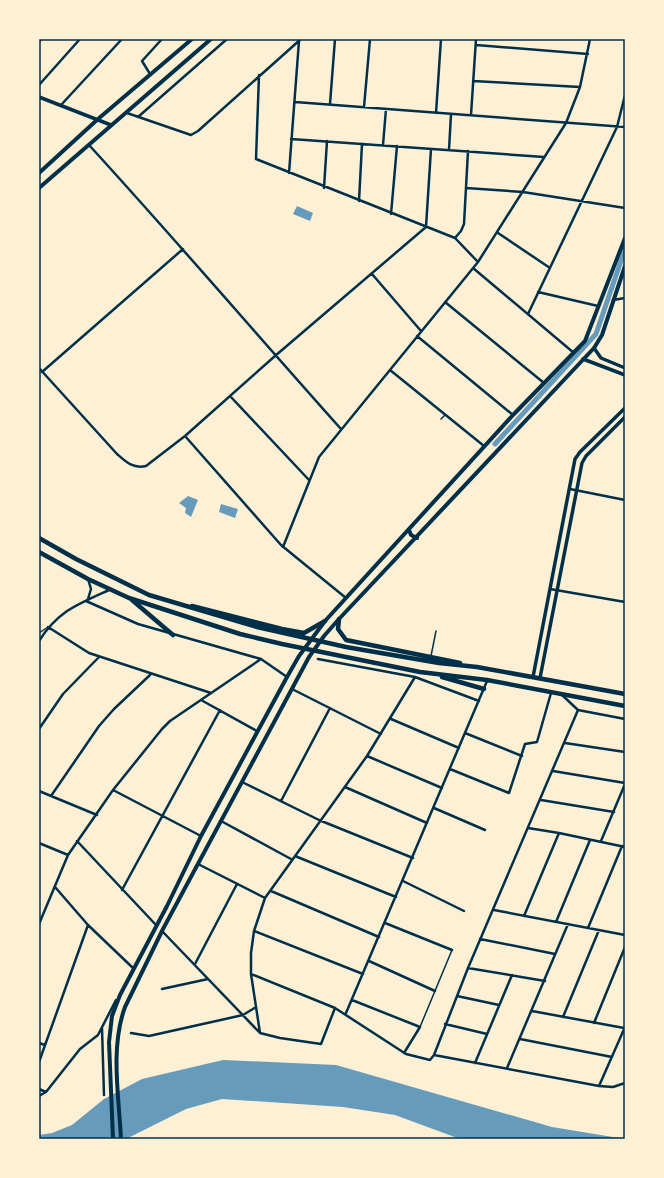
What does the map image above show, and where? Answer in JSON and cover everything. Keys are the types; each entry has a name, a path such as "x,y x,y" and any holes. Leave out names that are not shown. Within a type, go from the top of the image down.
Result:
{"main road":[{"path":"39,173 98,119 192,39"},
{"path":"39,188 211,39"},
{"path":"113,1139 109,1056 112,1016 133,968 156,926 201,836 287,677 299,656 325,621 484,446 574,353 588,336 625,238"},
{"path":"121,1139 117,1055 122,1018 162,931 309,657 324,636 339,619 417,538 594,348 602,335 612,300 625,266"},
{"path":"409,530 411,535 417,538"},
{"path":"39,538 54,548 120,582 173,603 206,613 290,635 438,663 477,667"},
{"path":"39,552 88,579 129,598 193,620 282,644 350,659 433,674 487,680 625,706"},
{"path":"365,578 370,578 372,584"},
{"path":"129,598 173,635"},
{"path":"173,603 188,605 282,629 304,633 325,621"},
{"path":"339,619 338,629 346,640 477,667 625,694"},
{"path":"433,674 484,689"}],"street":[{"path":"39,85 80,39"},
{"path":"61,105 122,39"},
{"path":"151,74 142,61 162,39"},
{"path":"138,117 227,39"},
{"path":"330,104 335,39"},
{"path":"364,107 370,39"},
{"path":"436,113 441,39"},
{"path":"471,116 476,39"},
{"path":"283,547 319,457 478,262 498,233 566,123 580,88 590,39"},
{"path":"127,113 188,135 198,131 300,40"},
{"path":"289,173 300,40"},
{"path":"476,45 588,54"},
{"path":"259,75 256,159 324,188 455,238 478,262"},
{"path":"473,81 580,88"},
{"path":"528,314 580,202 618,127 625,95"},
{"path":"39,97 111,125"},
{"path":"295,102 625,127"},
{"path":"383,145 386,109"},
{"path":"449,150 451,114"},
{"path":"291,139 544,157"},
{"path":"324,188 327,141"},
{"path":"359,201 362,144"},
{"path":"89,145 183,249 275,356 341,429"},
{"path":"391,214 397,146"},
{"path":"39,368 117,454 132,466 139,468 146,466 185,436 275,356 426,227 431,148"},
{"path":"455,238 461,231 464,224 468,151"},
{"path":"466,188 523,192 625,208"},
{"path":"498,233 550,268"},
{"path":"42,372 183,249"},
{"path":"473,268 574,353"},
{"path":"372,274 421,331"},
{"path":"538,292 599,306"},
{"path":"612,300 625,298"},
{"path":"445,302 544,383"},
{"path":"417,336 513,415"},
{"path":"594,348 601,358 625,368"},
{"path":"583,360 625,375"},
{"path":"390,370 484,446"},
{"path":"230,396 309,480"},
{"path":"533,677 574,462 577,455 625,408"},
{"path":"540,678 584,459 625,417"},
{"path":"185,436 283,547 346,599"},
{"path":"570,489 625,500"},
{"path":"87,600 91,588 88,579"},
{"path":"39,641 48,627 62,614 110,589"},
{"path":"550,589 625,602"},
{"path":"87,600 138,624 260,659 287,677"},
{"path":"48,627 89,653 211,693"},
{"path":"39,729 63,694 99,656"},
{"path":"39,924 68,855 113,790 162,729 170,721 260,659"},
{"path":"318,659 416,677 479,700"},
{"path":"51,796 99,726 150,674"},
{"path":"260,1033 251,974 254,931 265,898 319,820 367,756 416,677"},
{"path":"346,1013 460,748 487,680"},
{"path":"292,689 381,734"},
{"path":"450,769 509,793 525,744 537,742 551,692"},
{"path":"561,694 578,710 625,719"},
{"path":"201,700 258,731"},
{"path":"281,801 330,708"},
{"path":"122,890 220,710"},
{"path":"251,974 336,1008 346,1013 404,1053 428,1061 434,1055 480,939 494,910 578,710"},
{"path":"391,719 460,748"},
{"path":"466,733 522,756"},
{"path":"565,743 625,752"},
{"path":"367,756 442,788"},
{"path":"553,771 625,784 601,841"},
{"path":"242,782 319,820 413,858"},
{"path":"345,787 427,823"},
{"path":"113,790 201,836"},
{"path":"39,791 97,815"},
{"path":"540,800 614,812"},
{"path":"434,808 485,830"},
{"path":"221,821 291,859"},
{"path":"528,828 623,846 588,928"},
{"path":"524,916 559,833"},
{"path":"556,922 590,840"},
{"path":"77,842 156,926"},
{"path":"39,843 68,855"},
{"path":"295,856 396,897"},
{"path":"198,864 265,898"},
{"path":"403,881 464,911"},
{"path":"195,964 237,884"},
{"path":"55,887 88,925 133,968"},
{"path":"271,891 378,937"},
{"path":"494,910 625,935"},
{"path":"385,923 452,950"},
{"path":"508,1068 568,924"},
{"path":"39,1062 88,925"},
{"path":"563,1017 599,930"},
{"path":"162,931 260,1033 280,1038 321,1044 336,1008"},
{"path":"254,931 363,974"},
{"path":"480,939 555,954"},
{"path":"594,1023 625,947"},
{"path":"369,961 435,991"},
{"path":"468,968 545,981"},
{"path":"475,1063 512,975"},
{"path":"162,988 209,979"},
{"path":"39,1096 46,1092 80,1049 93,1041 120,995"},
{"path":"457,996 499,1005"},
{"path":"352,1000 420,1027 404,1053"},
{"path":"131,1033 149,1036 243,1015 256,1007"},
{"path":"532,1011 625,1028 599,1086"},
{"path":"446,1024 487,1034"},
{"path":"102,1027 104,1095"},
{"path":"520,1039 612,1057"},
{"path":"39,1043 45,1045"},
{"path":"434,1055 599,1086 613,1086 625,1082"},
{"path":"39,1090 46,1092"}],"lane":[{"path":"442,419 445,415"},
{"path":"39,632 48,627"},
{"path":"431,657 436,631"},
{"path":"420,1027 452,950"}],"water":[{"path":"297,206 313,213 310,221 293,214"},
{"path":"188,496 198,500 191,517 185,513 186,508 179,503"},
{"path":"221,504 238,509 235,518 219,512"},
{"path":"223,1060 336,1065 552,1127 625,1139 460,1139 395,1115 343,1107 222,1099 186,1109 126,1139 39,1139 39,1135 52,1133 72,1125 104,1099 142,1079"}],"waterway":[{"path":"495,444 596,334 625,249"}]}
